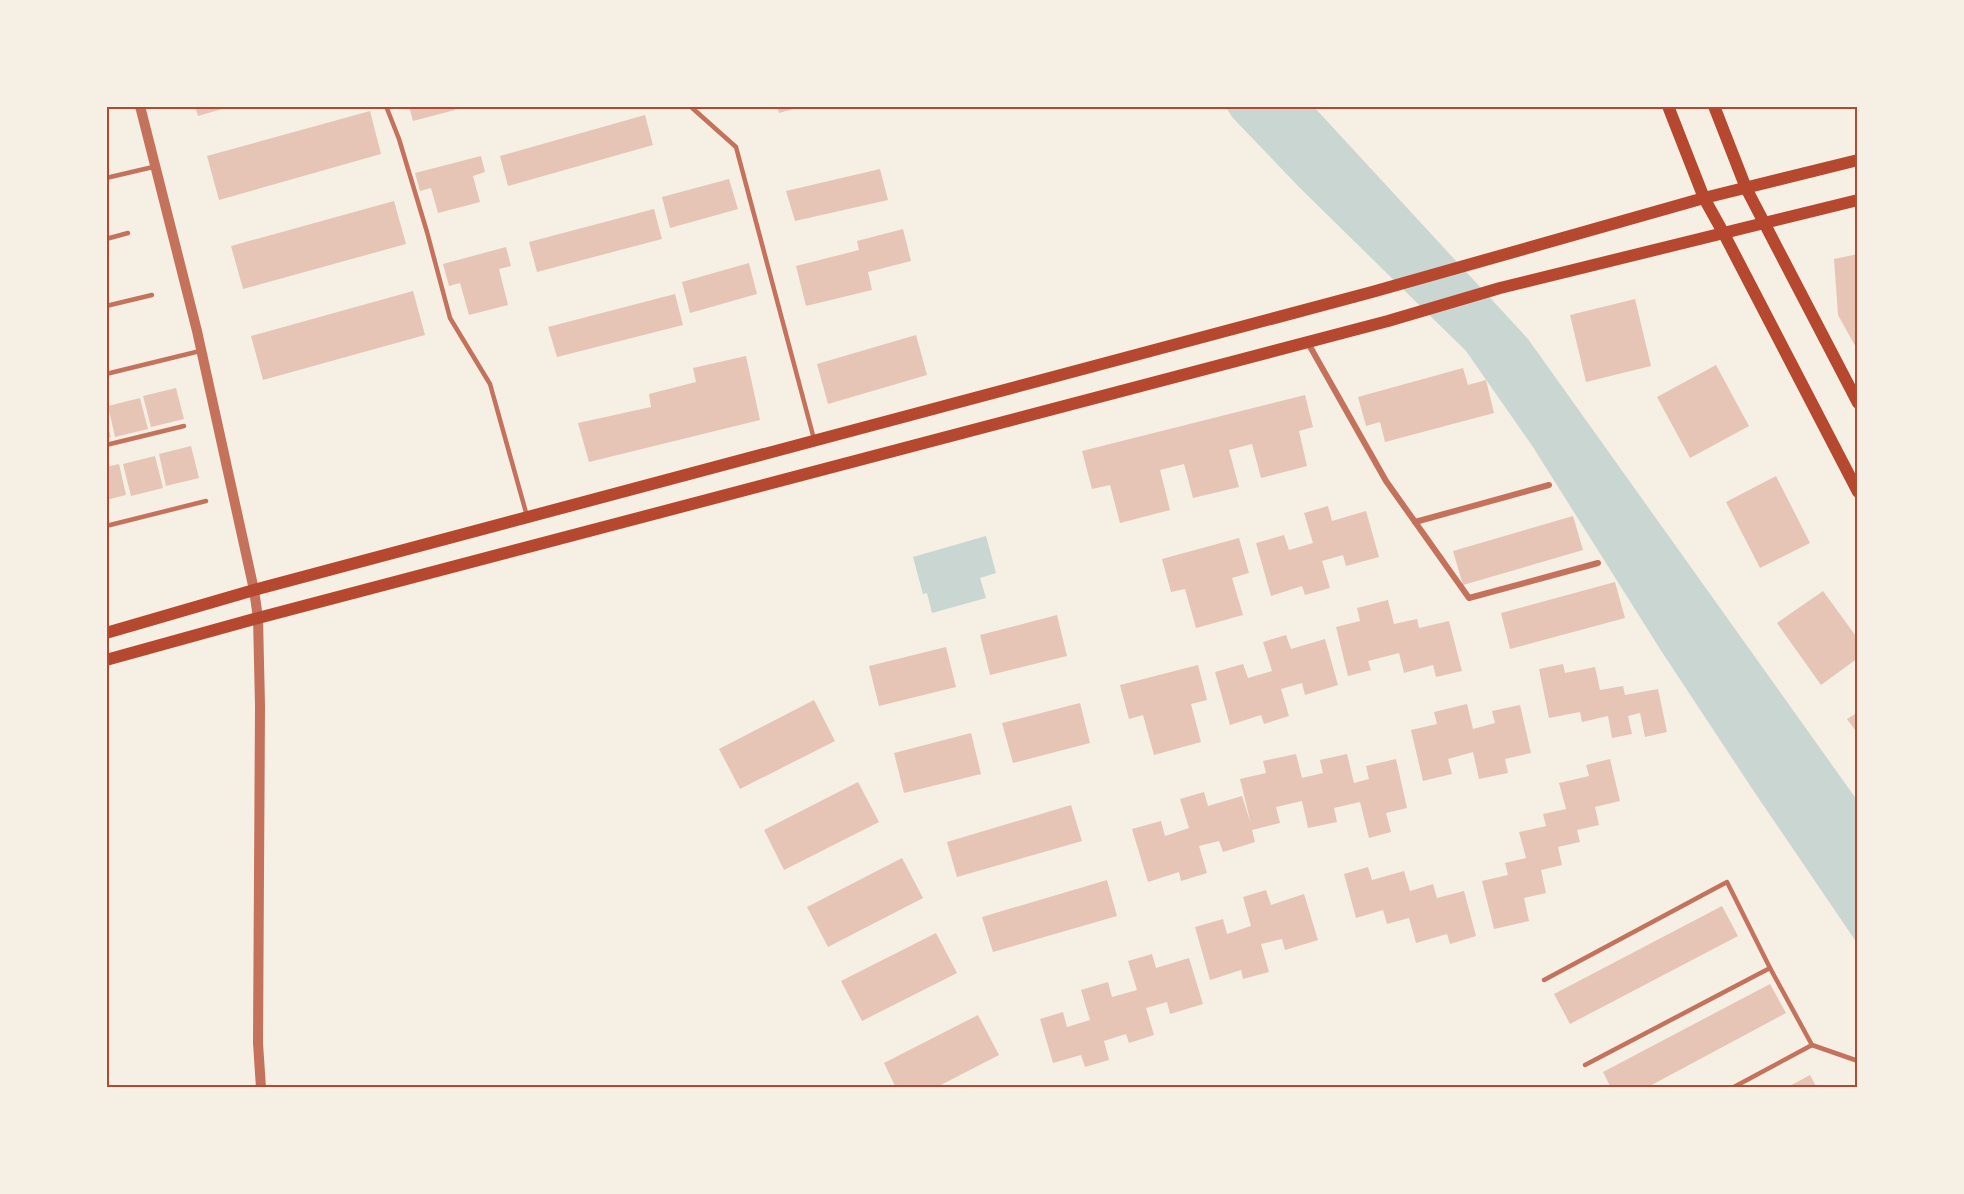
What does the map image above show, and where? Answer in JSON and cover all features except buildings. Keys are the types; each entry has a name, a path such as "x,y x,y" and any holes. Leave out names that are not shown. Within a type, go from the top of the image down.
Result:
{"main road":[{"path":"1668,106 1704,198 1857,492"},
{"path":"1714,106 1746,188 1857,403"},
{"path":"106,633 254,590 1372,292 1704,198 1857,160"},
{"path":"106,660 1388,321 1500,288 1857,200"}],"street":[{"path":"140,106 201,351 254,590 258,618 260,706 258,1043 261,1088"},
{"path":"1308,342 1386,481 1469,598 1598,563"},
{"path":"1415,522 1549,485"}],"lane":[{"path":"386,106 399,139 450,318 490,384 528,518"},
{"path":"690,106 736,147 815,441"},
{"path":"106,178 155,166"},
{"path":"106,239 128,233"},
{"path":"106,306 152,294"},
{"path":"106,374 201,351"},
{"path":"106,445 184,426"},
{"path":"106,526 206,501"},
{"path":"1544,980 1727,882 1812,1045 1857,1060"},
{"path":"1585,1065 1770,968"},
{"path":"1732,1088 1812,1045"}],"shaded area":[{"path":"1226,107 1314,107 1528,339 1857,800 1857,943 1660,649 1533,447 1466,351 1299,187 1232,117"},
{"path":"986,536 996,573 980,578 986,598 932,613 927,593 923,594 913,557"}]}
